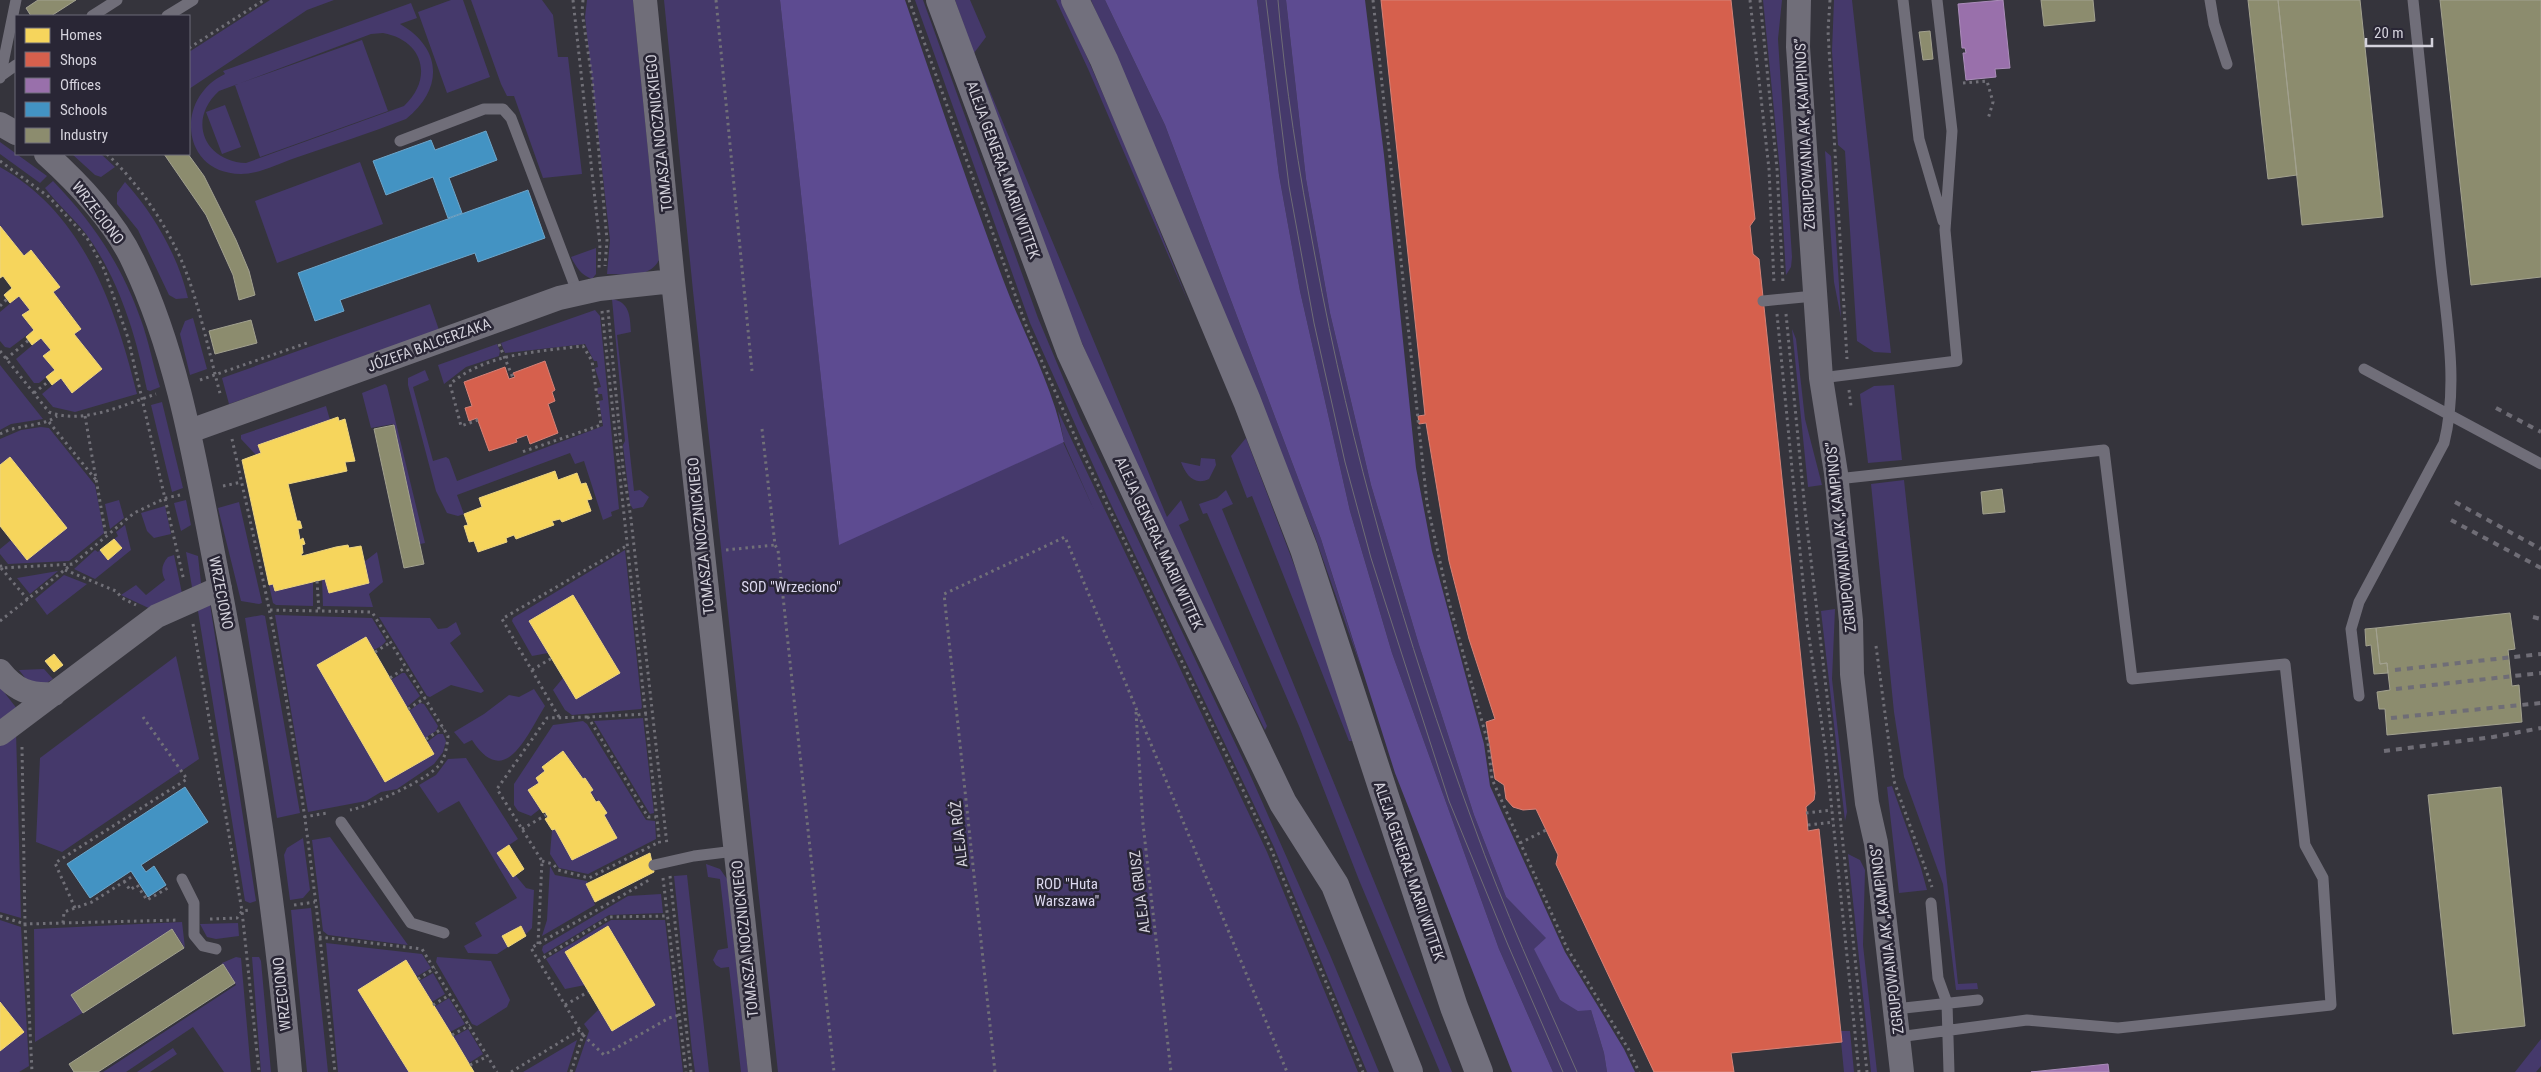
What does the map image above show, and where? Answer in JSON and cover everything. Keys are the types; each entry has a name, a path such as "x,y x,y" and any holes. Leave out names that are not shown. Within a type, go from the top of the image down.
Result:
{"main road":[{"name":"ALEJA GENERAŁ MARII WITTEK","path":"940,0 1070,351 1184,597 1283,804 1335,885 1409,1072"},
{"name":"ALEJA GENERAŁ MARII WITTEK","path":"1075,0 1104,60 1247,401 1304,549 1454,1007 1479,1072"}],"street":[{"name":"TOMASZA NOCZNICKIEGO","path":"645,0 673,281 712,552 736,851 760,1072"},
{"name":"ZGRUPOWANIA AK „KAMPINOS”","path":"1799,0 1798,47 1821,378 1837,479 1851,622 1854,689 1867,803 1876,843 1902,1072"},
{"path":"0,124 15,132"},
{"name":"WRZECIONO","path":"47,155 110,224 133,260 150,300 190,431 243,707 273,908 290,1072"},
{"name":"JÓZEFA BALCERZAKA","path":"190,431 559,298 594,291 673,281"},
{"path":"0,734 157,616 220,588"},
{"path":"0,671 16,688 27,693 54,694"}],"lane":[{"path":"1,76 16,0"},
{"path":"94,15 117,0"},
{"path":"169,15 193,0"},
{"path":"1903,0 1919,139 1945,230"},
{"path":"1821,378 1957,362 1945,230 1952,131 1937,0"},
{"path":"2210,0 2214,24 2226,64"},
{"path":"2359,696 2351,629 2359,602 2444,443 2451,416 2452,395 2445,311 2413,0"},
{"path":"1,76 15,66"},
{"path":"400,141 484,109 503,109 511,118 594,291"},
{"path":"1763,301 1814,296"},
{"path":"2364,369 2541,464"},
{"path":"1837,479 2104,450 2132,679 2285,664 2305,845 2323,878 2331,1005 2118,1028 2027,1020 1898,1037"},
{"path":"342,816 411,923 444,934"},
{"path":"661,862 736,851"},
{"path":"182,879 194,903 192,920 194,935 204,946 216,948"},
{"path":"1931,903 1938,978 1947,1003 1948,1072"},
{"path":"1895,1009 1978,1000"}],"path":[{"path":"190,47 264,0"},
{"path":"572,0 600,245 594,291 628,544 661,862 691,1072"},
{"path":"583,0 582,12 592,78 607,240 594,291 632,529 661,862"},
{"path":"716,0 752,371"},
{"path":"1373,0 1426,503 1449,602 1488,744 1492,779 1567,948 1629,1050 1639,1072"},
{"path":"1750,0 1769,170 1807,623 1834,822 1859,1072"},
{"path":"1760,0 1777,169 1780,299 1830,721 1867,1072"},
{"path":"1830,0 1828,31 1851,413"},
{"path":"1962,74 1964,83 1987,81 1994,102 1988,119"},
{"path":"109,155 138,188 173,243 184,266 227,417 270,610 287,698 315,902 334,1072"},
{"path":"0,306 7,299"},
{"path":"497,339 512,378"},
{"path":"6,359 29,340"},
{"path":"0,351 49,412 57,416 72,418 85,416 215,375 306,342"},
{"path":"478,420 461,426 450,384 464,372 504,356 583,346 592,361 601,425 522,452"},
{"path":"34,393 49,382"},
{"path":"0,434 30,424 49,422 57,416"},
{"path":"85,416 106,536"},
{"path":"49,422 96,481"},
{"path":"762,429 775,545 778,550 834,1072"},
{"path":"0,621 134,513 166,498"},
{"name":"ALEJA RÓŻ","path":"995,1072 944,594 1065,537 1136,708"},
{"path":"559,718 502,619 628,544"},
{"path":"712,552 775,545"},
{"path":"1,567 73,564"},
{"path":"1,567 28,600"},
{"path":"65,570 116,591 122,598 195,633"},
{"path":"318,581 319,611"},
{"path":"270,610 372,612 448,736 446,752 440,764 386,798 342,816"},
{"path":"375,652 391,642"},
{"path":"1876,642 1892,773 1931,881 1933,896 1931,903"},
{"path":"532,670 552,658"},
{"path":"390,678 406,667"},
{"path":"408,709 425,698"},
{"path":"1136,708 1287,1072"},
{"name":"ALEJA GRUSZ","path":"1136,708 1143,824 1171,1072"},
{"path":"538,944 542,861 497,789 548,718 647,714"},
{"path":"75,908 55,863 187,779 142,717"},
{"path":"588,717 648,817 656,817"},
{"path":"21,718 25,924 32,1072"},
{"path":"426,740 443,728"},
{"path":"1806,813 1832,810"},
{"path":"304,817 333,812"},
{"path":"522,829 546,815"},
{"path":"1808,825 1834,822"},
{"path":"1520,843 1546,830"},
{"path":"542,861 553,864 558,870 589,878 659,842"},
{"path":"63,923 64,912 92,902 132,876"},
{"path":"679,1015 669,1018 604,1055 583,1035 531,948 655,877 663,876 686,1072"},
{"path":"124,882 130,890 137,885 147,900 182,879"},
{"path":"0,916 25,924 237,918 242,911 315,902"},
{"path":"538,961 610,917 667,916"},
{"path":"319,937 422,949 436,968 497,1072"},
{"path":"418,979 436,968"},
{"path":"565,1005 588,992"},
{"path":"433,1004 451,994"},
{"path":"452,1035 470,1025"},
{"path":"511,1072 580,1030"},
{"path":"571,1072 583,1035"},
{"path":"470,1065 488,1056"}],"green space":[{"path":"270,0 334,0 307,10 190,88 190,51"},
{"path":"451,0 463,0 490,77 447,93 418,12"},
{"path":"471,0 542,0 553,15 558,57 568,57 582,174 543,178 514,96 507,96 501,84"},
{"path":"587,0 633,0 659,260 655,266 643,273 629,275 607,274 610,240 585,17"},
{"path":"664,0 780,0 839,544 1063,442 1094,510 1064,442 1058,411 1267,852 1358,1072 778,1072 693,291"},
{"path":"915,0 923,0 1038,318 1080,418 1248,770 1330,955 1379,1072 1367,1072 1274,847 1107,496 1030,323"},
{"path":"955,0 970,0 986,37 974,53 1167,517 1181,500 1189,520 1179,525 1267,726 1265,730 1132,457 1070,315 1030,210"},
{"path":"1056,0 1062,0 1127,149 1190,306 1089,71"},
{"path":"1091,0 1105,0 1165,125 1321,539 1363,673 1314,534"},
{"path":"1257,0 1286,0 1306,179 1330,313 1371,485 1419,645 1474,815 1506,897 1547,938 1535,949 1560,1000 1591,1010 1604,1053 1607,1072 1553,1072 1499,949 1392,653 1350,511 1300,291 1279,175"},
{"path":"1763,0 1782,0 1778,39 1792,257 1791,267 1786,275 1780,171"},
{"path":"1834,0 1852,0 1891,353 1874,352 1857,341 1845,151 1838,145 1832,51"},
{"path":"411,3 417,18 400,24 414,34 424,45 433,69 432,82 427,95 406,119 248,174 221,171 206,162 196,149 191,133 192,116 198,100 209,85 225,74 223,71","holes":["383,33 397,37 407,43 415,52 420,62 419,84 404,106 246,163 231,161 220,155 211,147 205,137 202,126 204,114 209,102 219,91 371,34"]},
{"path":"362,40 388,111 260,157 235,85"},
{"path":"225,105 241,147 222,154 206,112"},
{"path":"0,142 15,153 15,155 18,155 47,176 40,183 0,154"},
{"path":"1825,151 1831,156 1841,318 1834,282"},
{"path":"73,155 102,155 115,167 101,177 95,175"},
{"path":"360,162 383,224 277,263 255,201"},
{"path":"0,167 29,187 54,210 74,236 92,265 118,328 137,394 75,412 53,407 42,394 61,378 72,392 102,369 74,334 81,328 53,292 59,287 30,250 24,256 0,226"},
{"path":"53,181 81,212 105,246 125,281 144,328 160,387 150,391 147,390 132,328 117,289 98,251 86,234 45,188"},
{"path":"125,182 136,194 164,236 184,282 188,298 176,299 169,295 138,230 117,204 117,193"},
{"path":"596,248 596,274 592,279 579,270 571,257"},
{"path":"19,296 30,310 22,316 34,330 10,348 5,347 0,341 0,312"},
{"path":"612,299 626,307 631,332 617,335 634,491 640,490 649,497 643,507 633,509 630,504 623,445 625,441"},
{"path":"430,304 439,330 229,404 222,378"},
{"path":"595,310 600,316 619,509 611,512 612,516 603,520 584,461 575,464 570,453 457,495 464,514 458,516 447,513 436,491 408,385 408,378 425,370 429,380 413,387 433,461 446,457 449,459 457,481 603,426 599,401 603,400 602,394 598,394 597,388 601,387 595,368 598,367 597,361 594,361 585,344 505,353 501,343"},
{"path":"193,318 207,369 190,375 180,334 185,321"},
{"path":"1792,329 1796,339 1805,419 1822,485 1808,487"},
{"path":"41,338 51,350 43,356 55,370 39,383 34,383 16,359"},
{"path":"497,344 500,351 499,356 466,367 444,384 438,365"},
{"path":"0,365 43,419 11,424 0,430"},
{"path":"385,384 425,543 420,544 393,424 371,428 362,393"},
{"path":"1894,385 1902,460 1868,463 1860,394 1874,386"},
{"path":"162,402 183,488 172,492 151,405"},
{"path":"326,406 330,420 259,445 261,453 256,455 241,439 241,435"},
{"path":"41,427 49,428 95,485 104,533 69,561 8,564 0,554 0,549 11,540 27,559 0,465 0,439 21,430"},
{"path":"1246,438 1315,620 1352,741 1349,741 1252,496 1247,498 1231,456"},
{"path":"1201,458 1215,459 1216,465 1209,479 1204,481 1191,478 1181,462 1200,466"},
{"path":"1904,480 1958,984 1977,983 1978,989 1956,990 1943,884 1904,777 1894,712 1871,484"},
{"path":"1226,490 1233,504 1222,509 1452,1072 1440,1072 1359,880 1299,726 1207,513 1203,514 1199,504 1217,498"},
{"path":"119,500 124,518 110,529 105,504"},
{"path":"186,500 191,525 181,531 174,503"},
{"path":"239,502 262,603 259,604 241,601 218,508"},
{"path":"165,506 171,534 154,538 147,531 141,513"},
{"path":"125,525 131,550 95,579 74,569 95,550 98,552 100,550 108,560 122,549 114,539 118,536 116,532"},
{"path":"625,550 642,707 641,709 572,715 565,710 553,690 563,678 576,699 620,673 573,595 530,621 548,653 532,656 512,621 513,618"},
{"path":"186,552 198,556 201,583 193,593"},
{"path":"377,552 383,582 369,594 373,607 323,606 322,580 325,579 329,593 368,583 364,562"},
{"path":"174,555 183,598 157,612 121,595 136,585 146,595 165,580 162,571 163,566 168,557"},
{"path":"58,571 30,594 17,578"},
{"path":"64,575 87,584 47,615 35,599"},
{"path":"313,582 313,606 276,605 273,603 269,585 273,584 275,591"},
{"path":"210,604 256,901 250,903 245,901 197,605"},
{"path":"1835,609 1832,679 1847,812 1845,821 1821,611"},
{"path":"275,615 372,618 386,641 381,646 365,654 318,666 385,782 434,754 427,742 438,734 443,734 446,741 443,752 434,764 397,789 381,792 366,801 308,812"},
{"path":"265,616 300,813 277,818 245,618"},
{"path":"379,617 430,618 438,629 447,628 456,622 461,634 450,643 484,691 481,693 451,685 430,697 427,696"},
{"path":"176,656 199,759 62,852 36,842 40,758"},
{"path":"44,669 53,679 40,687 30,684 19,670"},
{"path":"405,673 420,696 407,707 391,680"},
{"path":"0,687 18,710 0,723"},
{"path":"534,689 545,706 523,743 505,759 495,760 484,754 472,740 464,744 454,732 484,714 509,695 519,697"},
{"path":"420,703 424,704 438,726 436,731 425,738 409,711"},
{"path":"643,718 654,813 650,814 594,721"},
{"path":"583,721 587,724 646,820 655,821 656,839 588,874 559,868 550,854 552,830 555,829 572,859 616,838 604,815 607,813 590,792 593,790 563,752 542,766 545,771 536,778 539,783 528,790 540,809 531,816 518,811 514,805 514,784 553,725"},
{"path":"16,731 21,918 0,912 0,743"},
{"path":"466,758 518,839 497,853 526,888 534,890 532,928 526,934 520,926 502,936 508,947 497,954 468,953 464,946 482,936 475,923 517,898 459,801 438,813 419,785 436,775 448,759"},
{"path":"1892,786 1927,890 1899,893 1887,787"},
{"path":"330,837 408,945 328,935 323,931 312,840"},
{"path":"303,838 310,890 303,898 290,900 284,855 287,848"},
{"path":"1848,854 1860,860 1865,870 1863,945 1877,1072 1871,1072"},
{"path":"706,864 720,869 727,879 748,1072 741,1072 729,967 721,968 713,960 718,950 728,948 720,879 708,877"},
{"path":"550,866 555,875 587,881 595,905 542,936 547,920"},
{"path":"687,875 709,1072 695,1072 692,1051 674,876"},
{"path":"661,894 663,913 609,915 544,954 542,950 543,946 628,896"},
{"path":"311,908 328,1072 307,1072 291,910"},
{"path":"0,920 21,927 29,1066 19,1072 0,1072"},
{"path":"611,920 665,920 683,1072 575,1072 589,1031 584,1024 599,1009 612,1031 655,1005 608,926 565,952 585,985 565,989 546,959"},
{"path":"182,922 185,948 173,930 72,994 84,1012 35,1042 34,929"},
{"path":"238,923 239,936 216,939 207,937 200,924"},
{"path":"326,943 422,954 431,968 416,977 406,961 359,990 409,1072 338,1072"},
{"path":"236,957 241,958 251,1072 224,1072 193,1027 126,1072 103,1072 236,985 222,963"},
{"path":"252,957 259,957 261,961 271,1072 261,1072"},
{"path":"437,957 491,961 510,1000 507,1007 477,1026 472,1024 436,962"},
{"path":"433,973 445,994 432,1002 419,981"},
{"path":"449,998 465,1024 450,1032 434,1007"},
{"path":"468,1029 483,1054 469,1063 453,1037"},
{"path":"1840,1031 1850,1031 1854,1072 1844,1072"},
{"path":"2541,1039 2541,1066 2536,1072 2515,1072"},
{"path":"577,1040 567,1072 523,1072"},
{"path":"173,1048 177,1054 150,1072 137,1072"}],"shaded area":[{"path":"780,0 905,0 991,247 1053,401 1064,442 839,545"},
{"path":"1105,0 1257,0 1279,175 1300,291 1350,511 1392,653 1499,949 1553,1072 1512,1072 1395,773 1321,539 1165,125"},
{"path":"1286,0 1365,0 1384,155 1416,468 1432,551 1484,744 1490,786 1565,952 1624,1049 1635,1072 1607,1072 1604,1053 1591,1010 1578,1011 1560,1000 1534,949 1546,938 1506,897 1474,815 1419,645 1371,485 1330,313 1306,179"}],"building: Homes":[{"path":"0,226 24,256 31,250 60,287 53,292 81,329 74,334 102,369 72,393 61,378 52,385 46,377 55,370 43,356 51,350 41,338 32,345 26,337 34,330 22,315 30,310 19,296 10,303 4,295 12,288 3,276 0,278"},
{"path":"338,417 339,421 345,419 355,461 345,462 347,471 288,484 297,521 300,521 302,528 298,529 300,540 303,538 305,544 302,545 303,553 301,554 302,556 348,545 349,548 361,546 369,583 329,593 325,579 275,591 273,584 269,585 242,460 261,453 258,445"},
{"path":"10,457 67,528 27,560 0,526 0,465"},
{"path":"555,471 558,480 577,473 581,484 586,483 592,499 587,500 591,511 562,522 560,519 552,521 554,525 516,539 514,535 506,538 507,542 478,552 474,541 469,542 464,526 468,525 464,514 482,507 479,498"},
{"path":"114,539 122,548 108,560 100,550"},
{"path":"573,595 620,673 576,699 529,621"},
{"path":"366,637 434,754 385,782 317,665"},
{"path":"54,654 63,665 54,672 45,661"},
{"path":"563,751 593,790 590,792 596,802 599,801 607,813 604,815 617,838 572,860 555,829 552,830 545,819 548,817 545,812 543,813 528,790 539,783 536,778 545,771 542,767"},
{"path":"509,845 524,869 513,877 497,853"},
{"path":"650,853 654,872 595,902 586,884"},
{"path":"521,926 526,936 508,947 502,936"},
{"path":"608,926 655,1005 612,1031 565,952"},
{"path":"406,960 474,1072 409,1072 358,990"},
{"path":"0,1002 24,1032 0,1051"}],"building: Shops":[{"path":"1381,0 1731,0 1755,219 1750,226 1753,254 1759,259 1815,793 1814,800 1806,807 1808,831 1819,829 1842,1042 1731,1053 1734,1072 1654,1072 1556,864 1558,855 1536,809 1523,810 1513,807 1506,799 1504,785 1495,779 1486,722 1495,719 1469,639 1449,561 1426,423 1419,424 1418,416 1425,415"},
{"path":"545,361 555,390 552,392 555,401 548,404 558,433 530,444 527,435 516,439 517,442 489,451 477,418 469,421 465,408 472,406 464,382 505,367 509,379 515,377 513,373"}],"building: Offices":[{"path":"2003,0 2010,68 1995,69 1996,77 1966,80 1963,53 1966,53 1965,48 1962,48 1958,4"},
{"path":"2108,1064 2109,1072 2031,1072"}],"building: Schools":[{"path":"486,131 497,160 449,178 462,213 448,218 433,177 386,195 373,161 431,140 435,150"},
{"path":"528,190 545,238 478,262 475,253 340,300 344,311 315,321 298,273"},
{"path":"185,787 208,822 141,865 146,872 154,866 166,885 148,897 131,871 90,898 67,864"}],"building: Industry":[{"path":"38,0 76,0 53,15 30,15 26,8"},
{"path":"2041,0 2093,0 2095,21 2044,26"},
{"path":"2248,0 2278,0 2297,175 2268,179"},
{"path":"2278,0 2360,0 2383,217 2302,225"},
{"path":"2440,0 2541,0 2541,277 2471,285"},
{"path":"1930,31 1933,59 1923,60 1919,32"},
{"path":"165,155 189,155 204,176 236,240 249,271 255,295 239,300 233,275 206,215"},
{"path":"251,320 257,343 215,354 209,331"},
{"path":"394,425 424,564 404,568 374,429"},
{"path":"2002,489 2005,512 1983,514 1981,492"},
{"path":"2510,613 2515,649 2508,650 2512,686 2519,685 2522,722 2387,735 2385,709 2379,709 2377,692 2390,690 2387,663 2380,664 2376,628"},
{"path":"2376,628 2380,664 2387,663 2388,673 2374,674 2371,645 2366,646 2365,629"},
{"path":"2501,787 2525,1026 2453,1034 2428,795"},
{"path":"172,929 184,948 83,1013 71,995"},
{"path":"223,964 235,983 98,1072 74,1072 69,1064"}],"tram line":[{"path":"1266,0 1289,186 1314,323 1345,462 1371,558 1449,801 1563,1072"},
{"path":"1278,0 1293,128 1315,256 1345,400 1382,543 1425,684 1485,855 1523,949 1577,1072"}],"railway":[{"path":"2496,408 2541,432"},
{"path":"2455,502 2541,549"},
{"path":"2451,520 2541,568"},
{"path":"2533,617 2541,619"},
{"path":"2395,670 2541,654"},
{"path":"2396,689 2541,673"},
{"path":"2391,718 2541,703"},
{"path":"2384,751 2493,737 2541,728"}],"park label":[{"name":"SOD \"Wrzeciono\"","path":"791,587"},
{"name":"ROD \"Huta Warszawa\"","path":"1067,892"}]}
